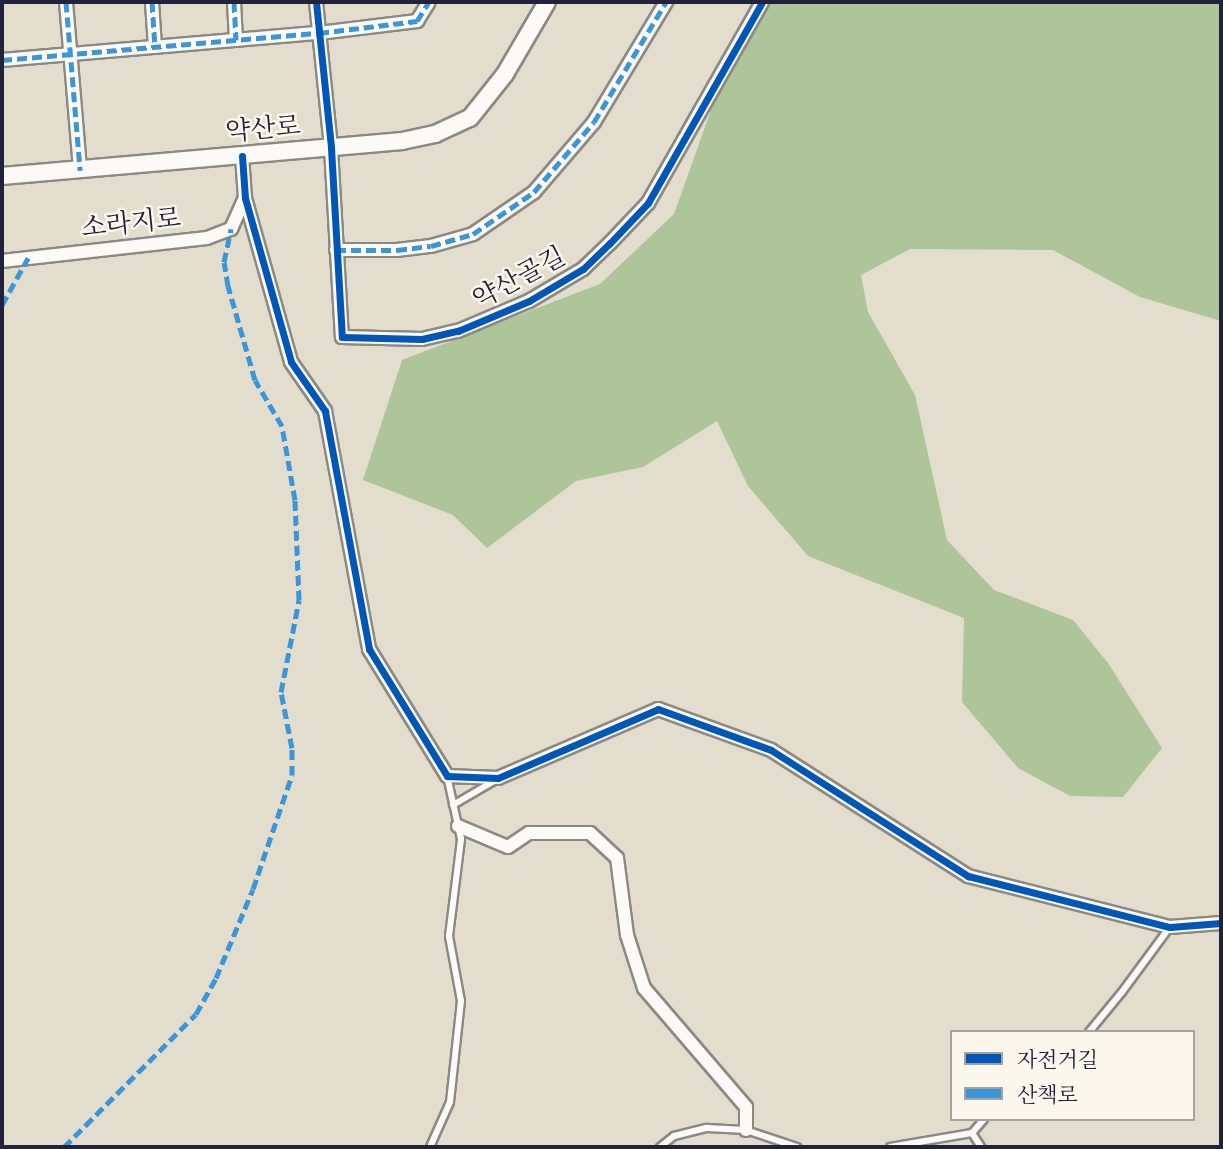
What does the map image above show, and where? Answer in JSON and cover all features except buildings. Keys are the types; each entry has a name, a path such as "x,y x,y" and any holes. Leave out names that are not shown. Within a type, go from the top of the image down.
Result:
{"street":[{"path":"66,2 80,170"},
{"path":"152,2 155,47"},
{"path":"234,2 236,40"},
{"name":"약산골길","path":"316,2 331,148 342,338 422,339 458,331 494,318 559,286 592,260 648,203 762,2"},
{"path":"2,60 319,33 417,21 429,2"},
{"name":"약산로","path":"2,176 331,148 402,141 435,134 470,118 505,74 547,2"},
{"path":"336,250 397,250 431,246 473,234 534,192 594,122 666,2"},
{"path":"242,156 245,198 291,362 326,411 369,649 447,776 498,778 658,709 771,750 968,876 1170,927 1221,923"},
{"name":"소라지로","path":"2,261 207,238 231,229 245,198"},
{"path":"458,826 508,847 529,833 590,833 617,858 627,935 644,988 746,1107 746,1130"}],"lane":[{"path":"430,1147 450,1102 461,1001 449,936 461,839 447,776"},
{"path":"453,805 498,778"},
{"path":"1091,1030 1170,927"},
{"path":"890,1147 972,1133 983,1121"},
{"path":"660,1147 674,1136 707,1128 746,1130 797,1147"},
{"path":"972,1133 981,1147"}],"green space":[{"path":"765,2 1221,2 1221,321 1140,297 1053,250 910,249 861,275 868,312 915,395 947,540 994,590 1073,620 1108,663 1162,748 1123,797 1070,796 1018,768 962,702 964,618 808,556 748,486 717,421 643,467 576,481 487,548 453,515 363,480 402,360 600,284 674,214 737,37"}],"marked path":[{"path":"66,2 80,170"},
{"path":"152,2 155,47"},
{"path":"234,2 236,40"},
{"path":"2,60 319,33 417,21 429,2"},
{"path":"336,250 397,250 431,246 473,234 534,192 594,122 666,2"},
{"path":"64,1147 196,1014 216,978 253,889 292,775 292,748 281,692 299,600 295,500 282,426 255,380 228,286 224,262 231,229"},
{"path":"2,305 28,258"}],"cycle path":[{"path":"316,2 331,148 342,337 422,339 458,331 529,301 583,269 610,243 648,203 762,2"},
{"path":"242,156 245,198 291,362 325,411 369,649 447,776 498,778 658,709 771,750 968,876 1170,927 1221,923"}]}
